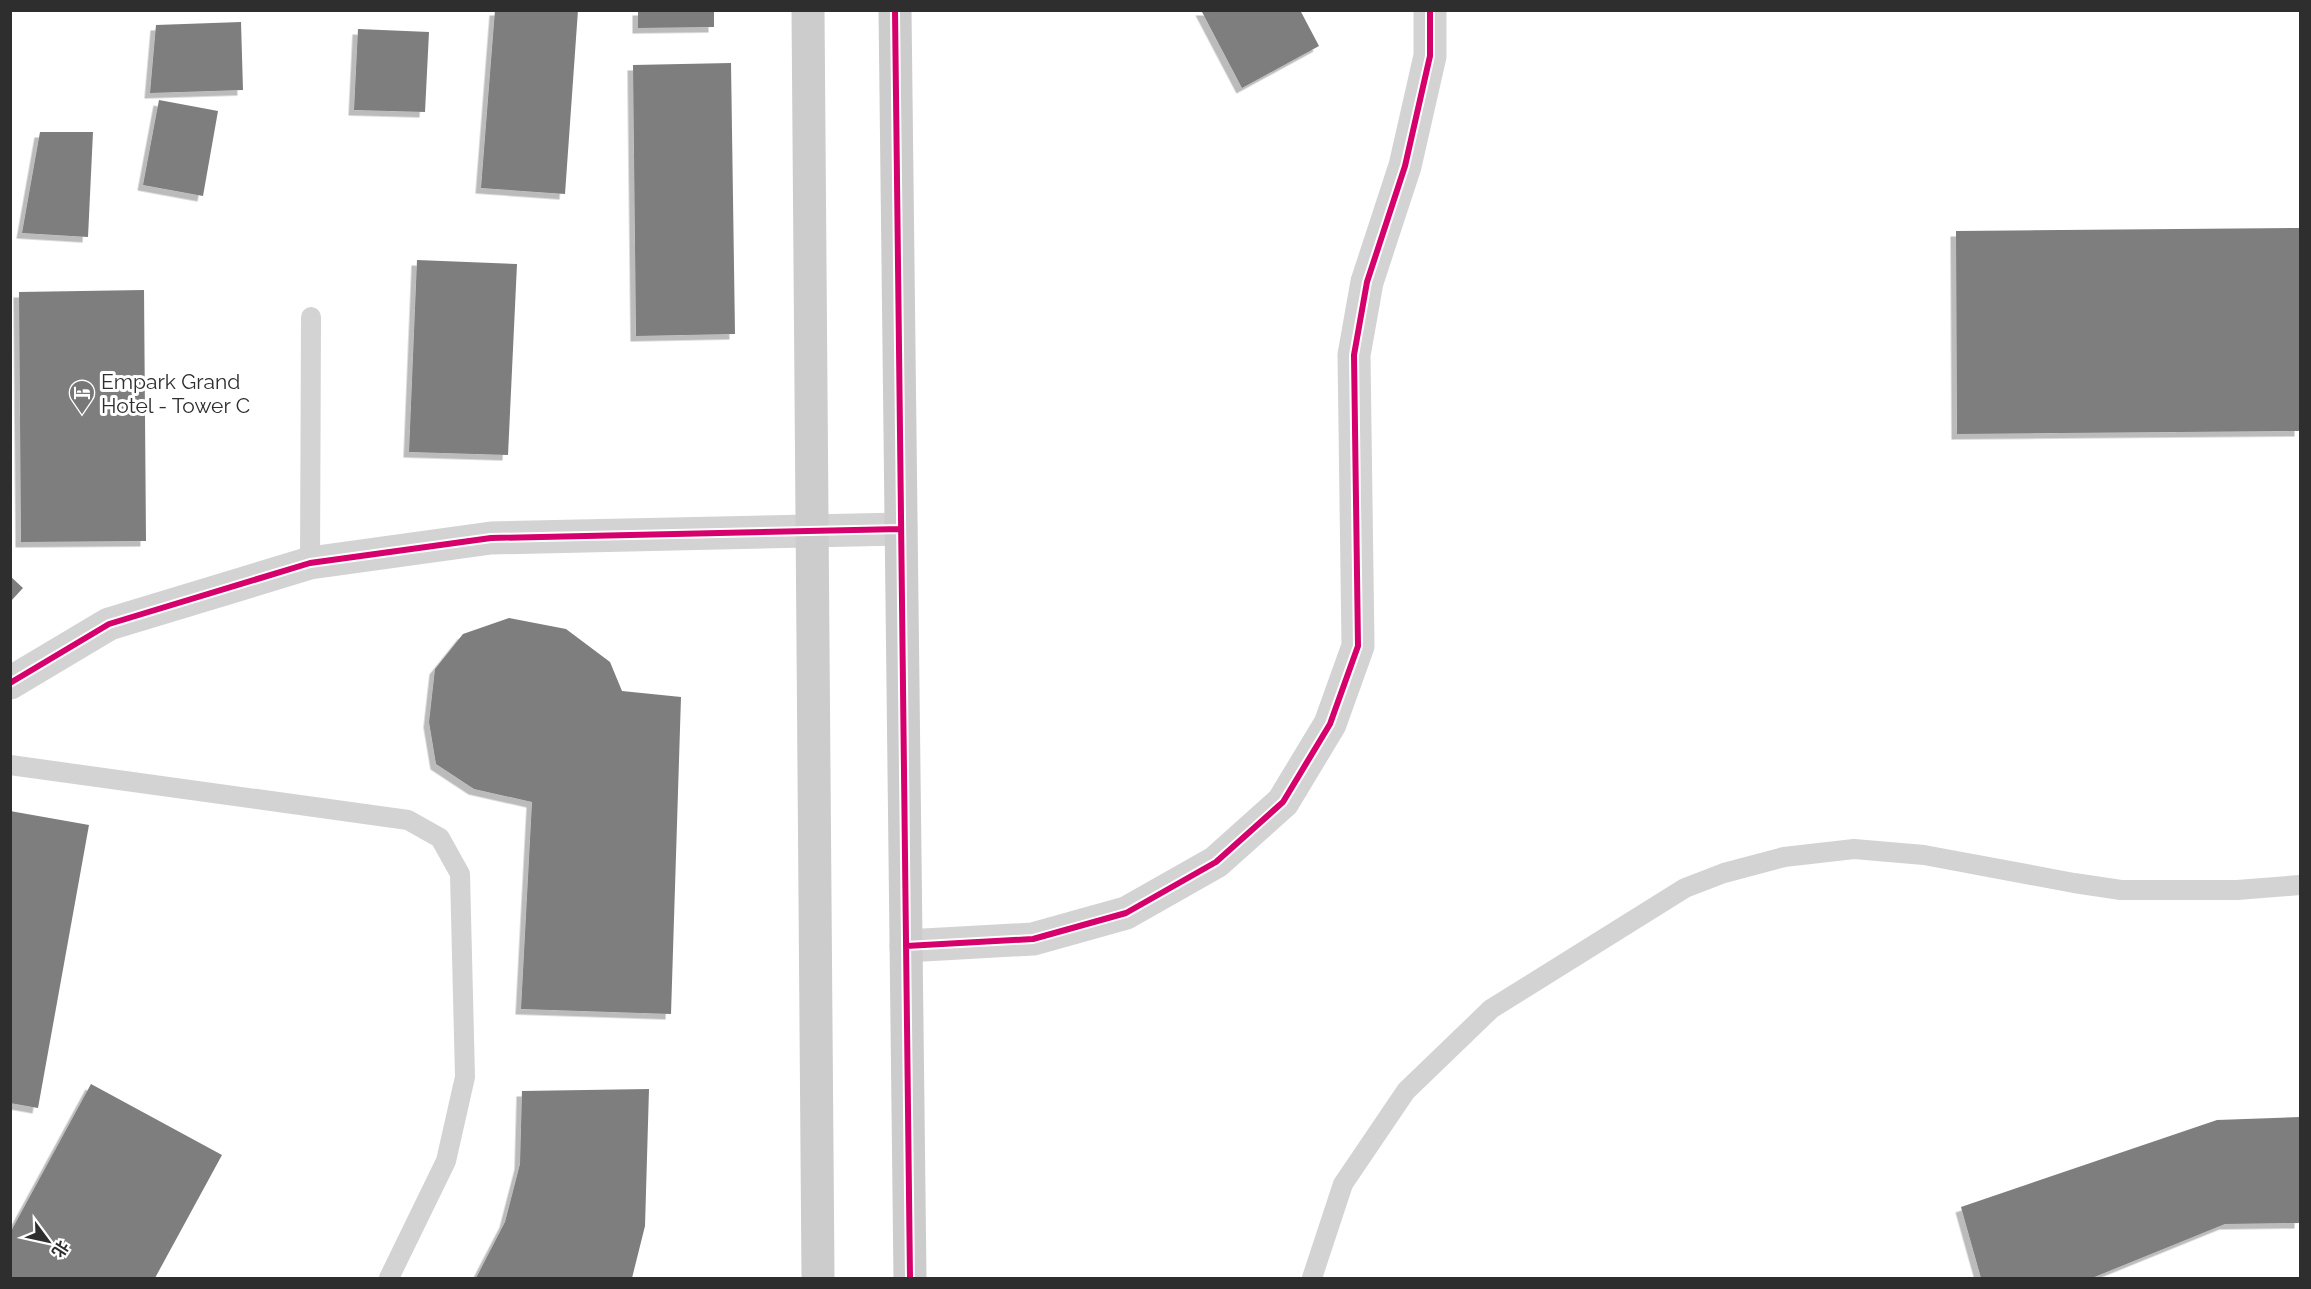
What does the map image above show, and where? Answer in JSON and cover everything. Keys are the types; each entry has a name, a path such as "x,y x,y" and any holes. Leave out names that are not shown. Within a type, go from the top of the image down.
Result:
{"street":[{"path":"808,10 818,1278"},
{"path":"895,10 910,1278"},
{"path":"906,945 1033,939 1126,913 1216,862 1283,802 1330,724 1358,646 1354,355 1366,282 1405,166 1430,56 1430,10"},
{"path":"10,683 109,624 310,563 491,538 901,529"}],"lane":[{"path":"310,563 311,317"},
{"path":"10,765 408,820 440,837 460,874 465,1077 446,1161 389,1278"},
{"path":"1312,1278 1343,1184 1406,1091 1491,1009 1685,888 1725,873 1784,857 1854,849 1924,855 2074,884 2121,890 2226,891 2301,885"}],"building":[{"path":"495,10 578,10 565,194 481,188"},
{"path":"638,10 714,10 714,27 638,28"},
{"path":"1201,10 1300,10 1319,46 1242,88"},
{"path":"241,22 243,90 150,93 156,25"},
{"path":"358,29 429,32 425,112 354,110"},
{"path":"731,63 735,334 636,336 633,65"},
{"path":"159,100 218,111 203,196 143,185"},
{"path":"40,132 93,132 88,237 22,233"},
{"path":"2300,228 2300,431 1957,434 1956,231"},
{"path":"417,260 517,264 508,455 409,452"},
{"name":"Empark Grand Hotel - Tower C","path":"144,290 146,541 21,542 19,292"},
{"path":"10,576 23,588 10,602"},
{"path":"509,618 566,629 610,662 622,691 681,697 671,1014 521,1009 532,802 474,789 436,764 429,722 435,669 463,634"},
{"path":"10,811 89,825 38,1108 10,1103"},
{"path":"91,1084 222,1155 155,1278 10,1278 10,1233"},
{"path":"649,1089 645,1226 632,1278 476,1278 505,1222 520,1164 522,1091"},
{"path":"2300,1117 2300,1223 2225,1224 2092,1278 1981,1278 1961,1207 2217,1120"}],"cycle path":[{"path":"895,10 910,1278"},
{"path":"906,946 1033,939 1126,913 1216,862 1283,802 1330,724 1358,646 1354,355 1367,282 1405,166 1430,56 1430,10"},
{"path":"10,683 109,624 310,563 491,538 901,529"}],"place":[{"name":"Empark Grand Hotel - Tower C","path":"82,416"}]}
